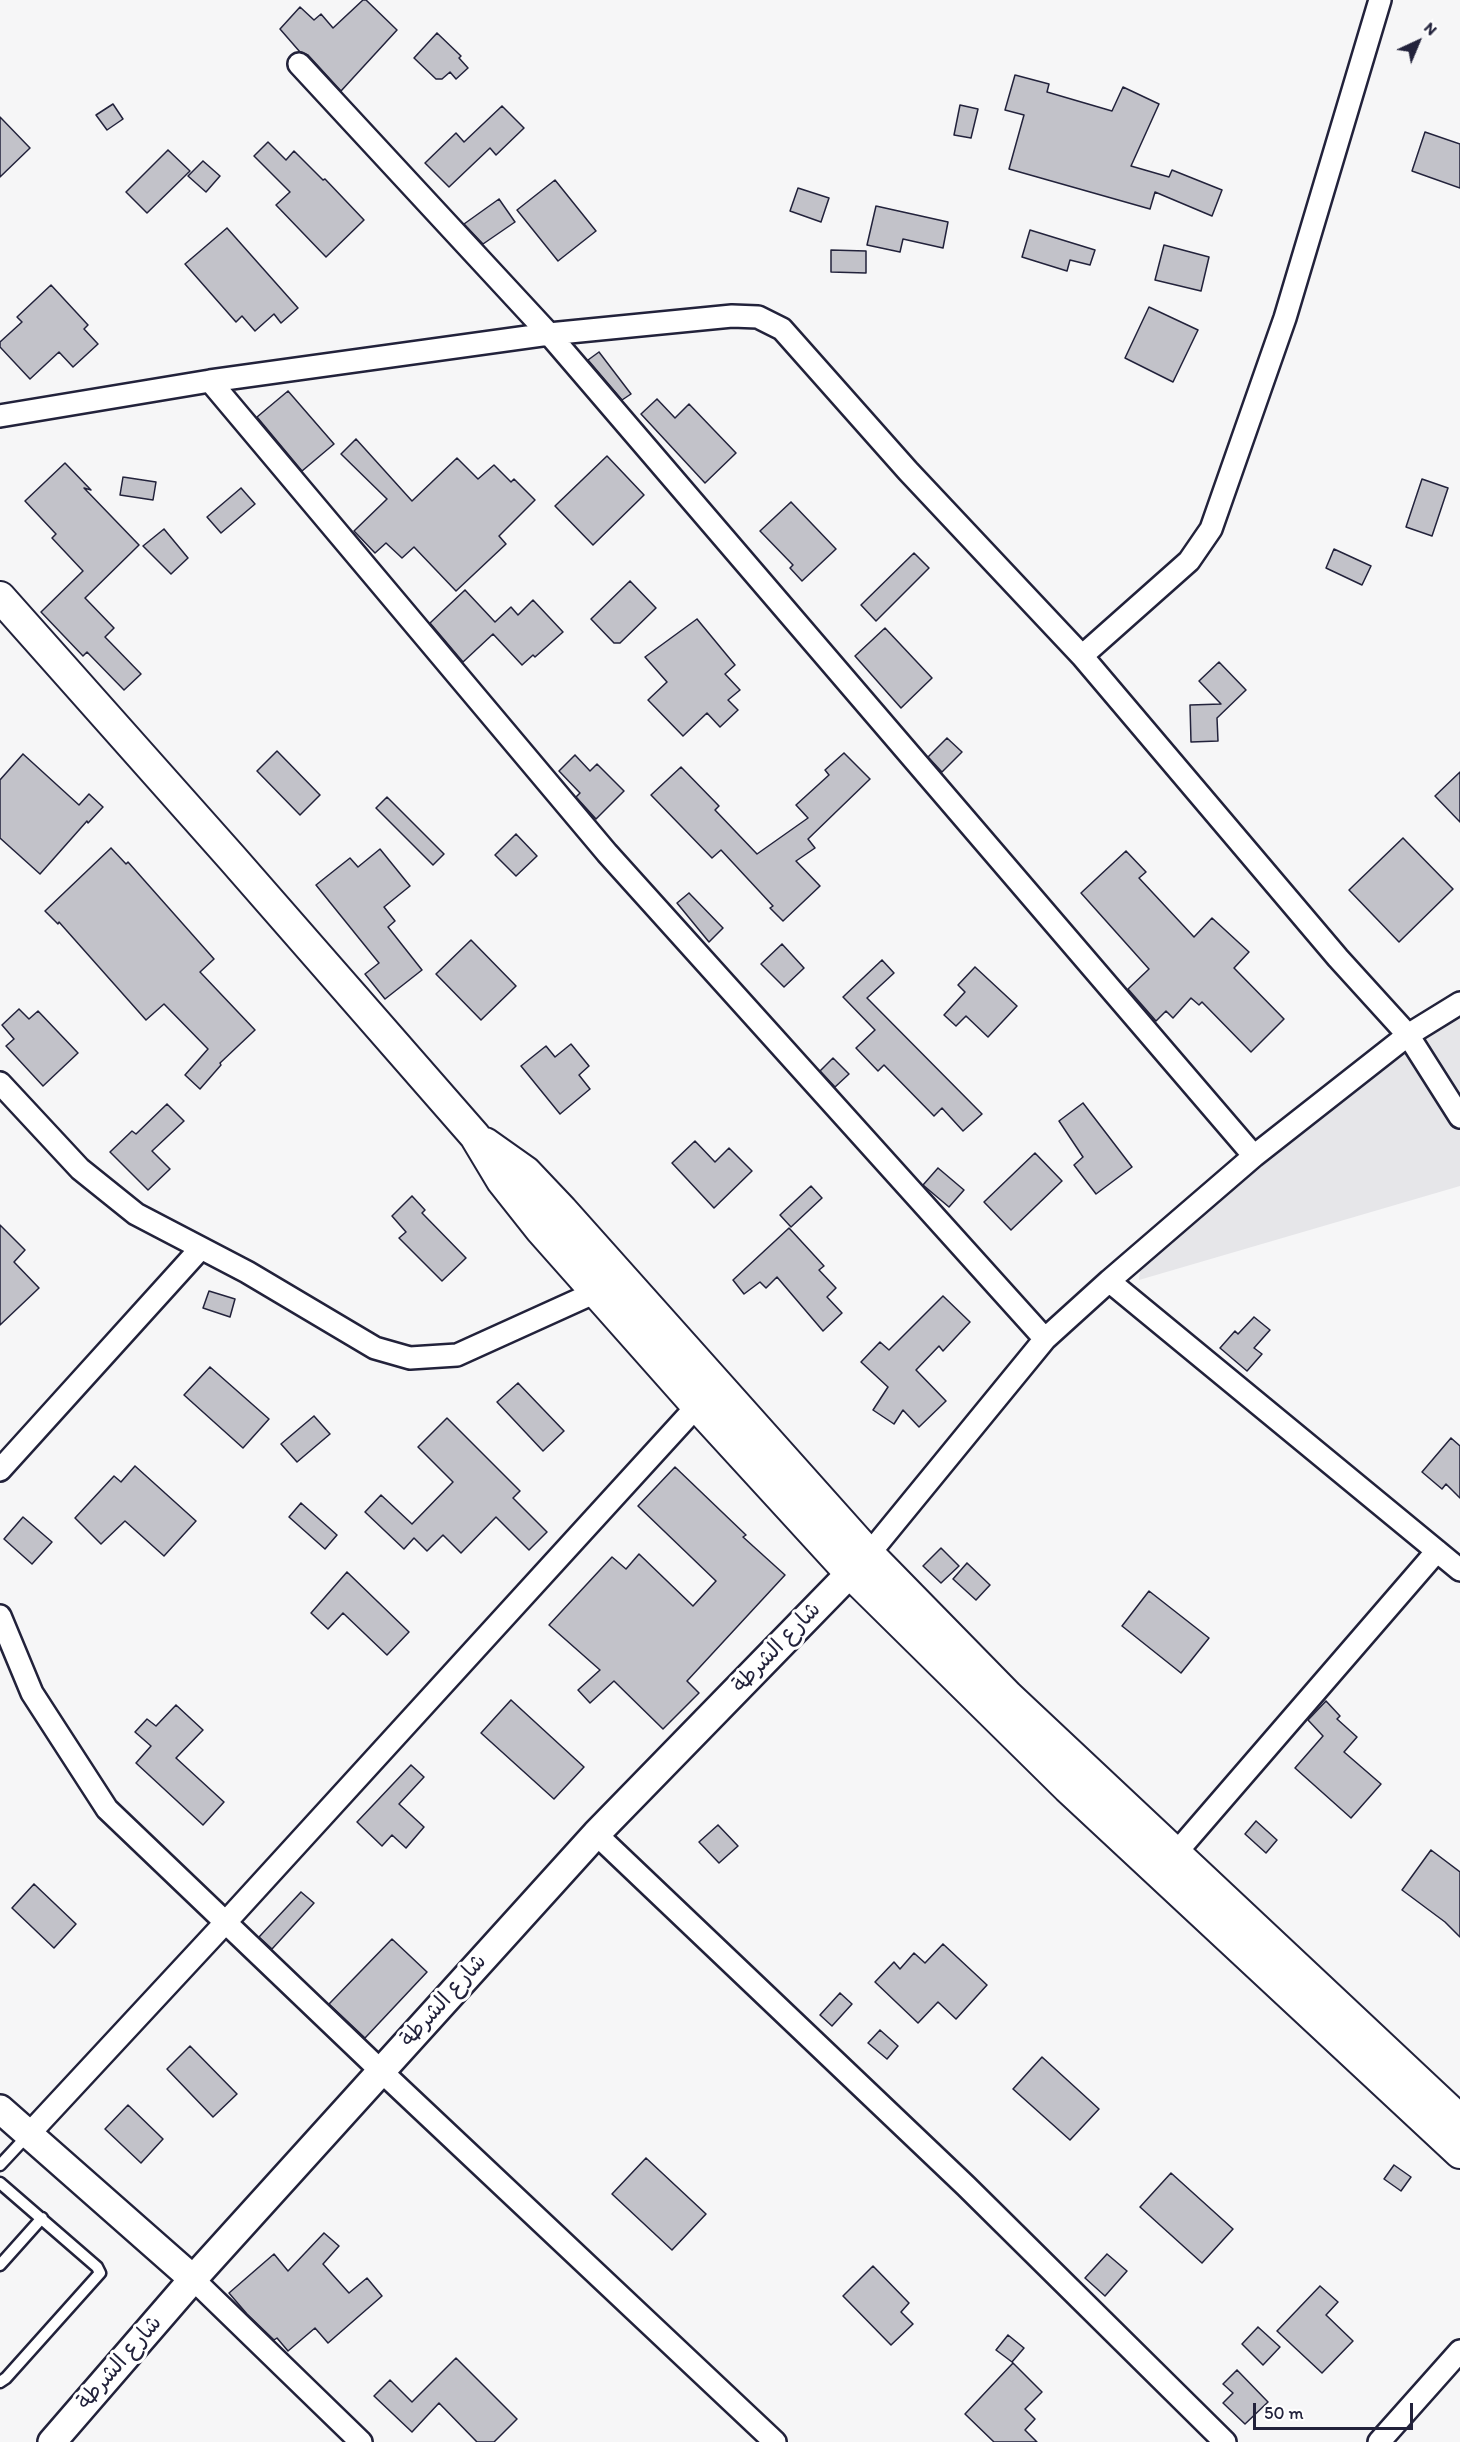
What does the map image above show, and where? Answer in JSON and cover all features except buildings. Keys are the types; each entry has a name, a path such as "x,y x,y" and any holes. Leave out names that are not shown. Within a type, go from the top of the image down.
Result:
{"main road":[{"path":"0,597 475,1136 515,1198 698,1406 859,1564 1068,1788 1460,2153"},
{"path":"475,1136 526,1172 562,1210 859,1564 1008,1696 1460,2120"}],"street":[{"path":"1082,656 1189,561 1211,529 1285,318 1380,0"},
{"path":"299,64 549,334 1254,1156"},
{"path":"0,416 210,381 549,334 732,316 758,317 782,329 908,471 1082,656 1338,958 1408,1035 1460,1117"},
{"path":"210,381 607,853 1045,1339"},
{"path":"859,1564 1045,1339 1254,1156 1408,1035 1460,1003"},
{"path":"0,1083 80,1169 136,1214 248,1272 375,1348 410,1358 457,1355 596,1292"},
{"path":"0,1470 201,1248"},
{"path":"1109,1281 1460,1570"},
{"path":"28,2134 225,1923 698,1406"},
{"path":"1176,1854 1437,1551"},
{"name":"شارع الشرطة","path":"52,2442 193,2279 596,1834 859,1564"},
{"path":"0,1616 32,1693 107,1809 775,2442"},
{"path":"596,1834 966,2186 1225,2442"},
{"path":"0,2109 193,2279 361,2442"},
{"path":"1379,2442 1460,2351"}],"lane":[{"path":"0,2165 28,2134"},
{"path":"0,2183 97,2267 100,2273 0,2382"},
{"path":"0,2265 42,2218"}],"shaded area":[{"path":"1460,1003 1460,1186 1139,1280 1142,1252"}]}
